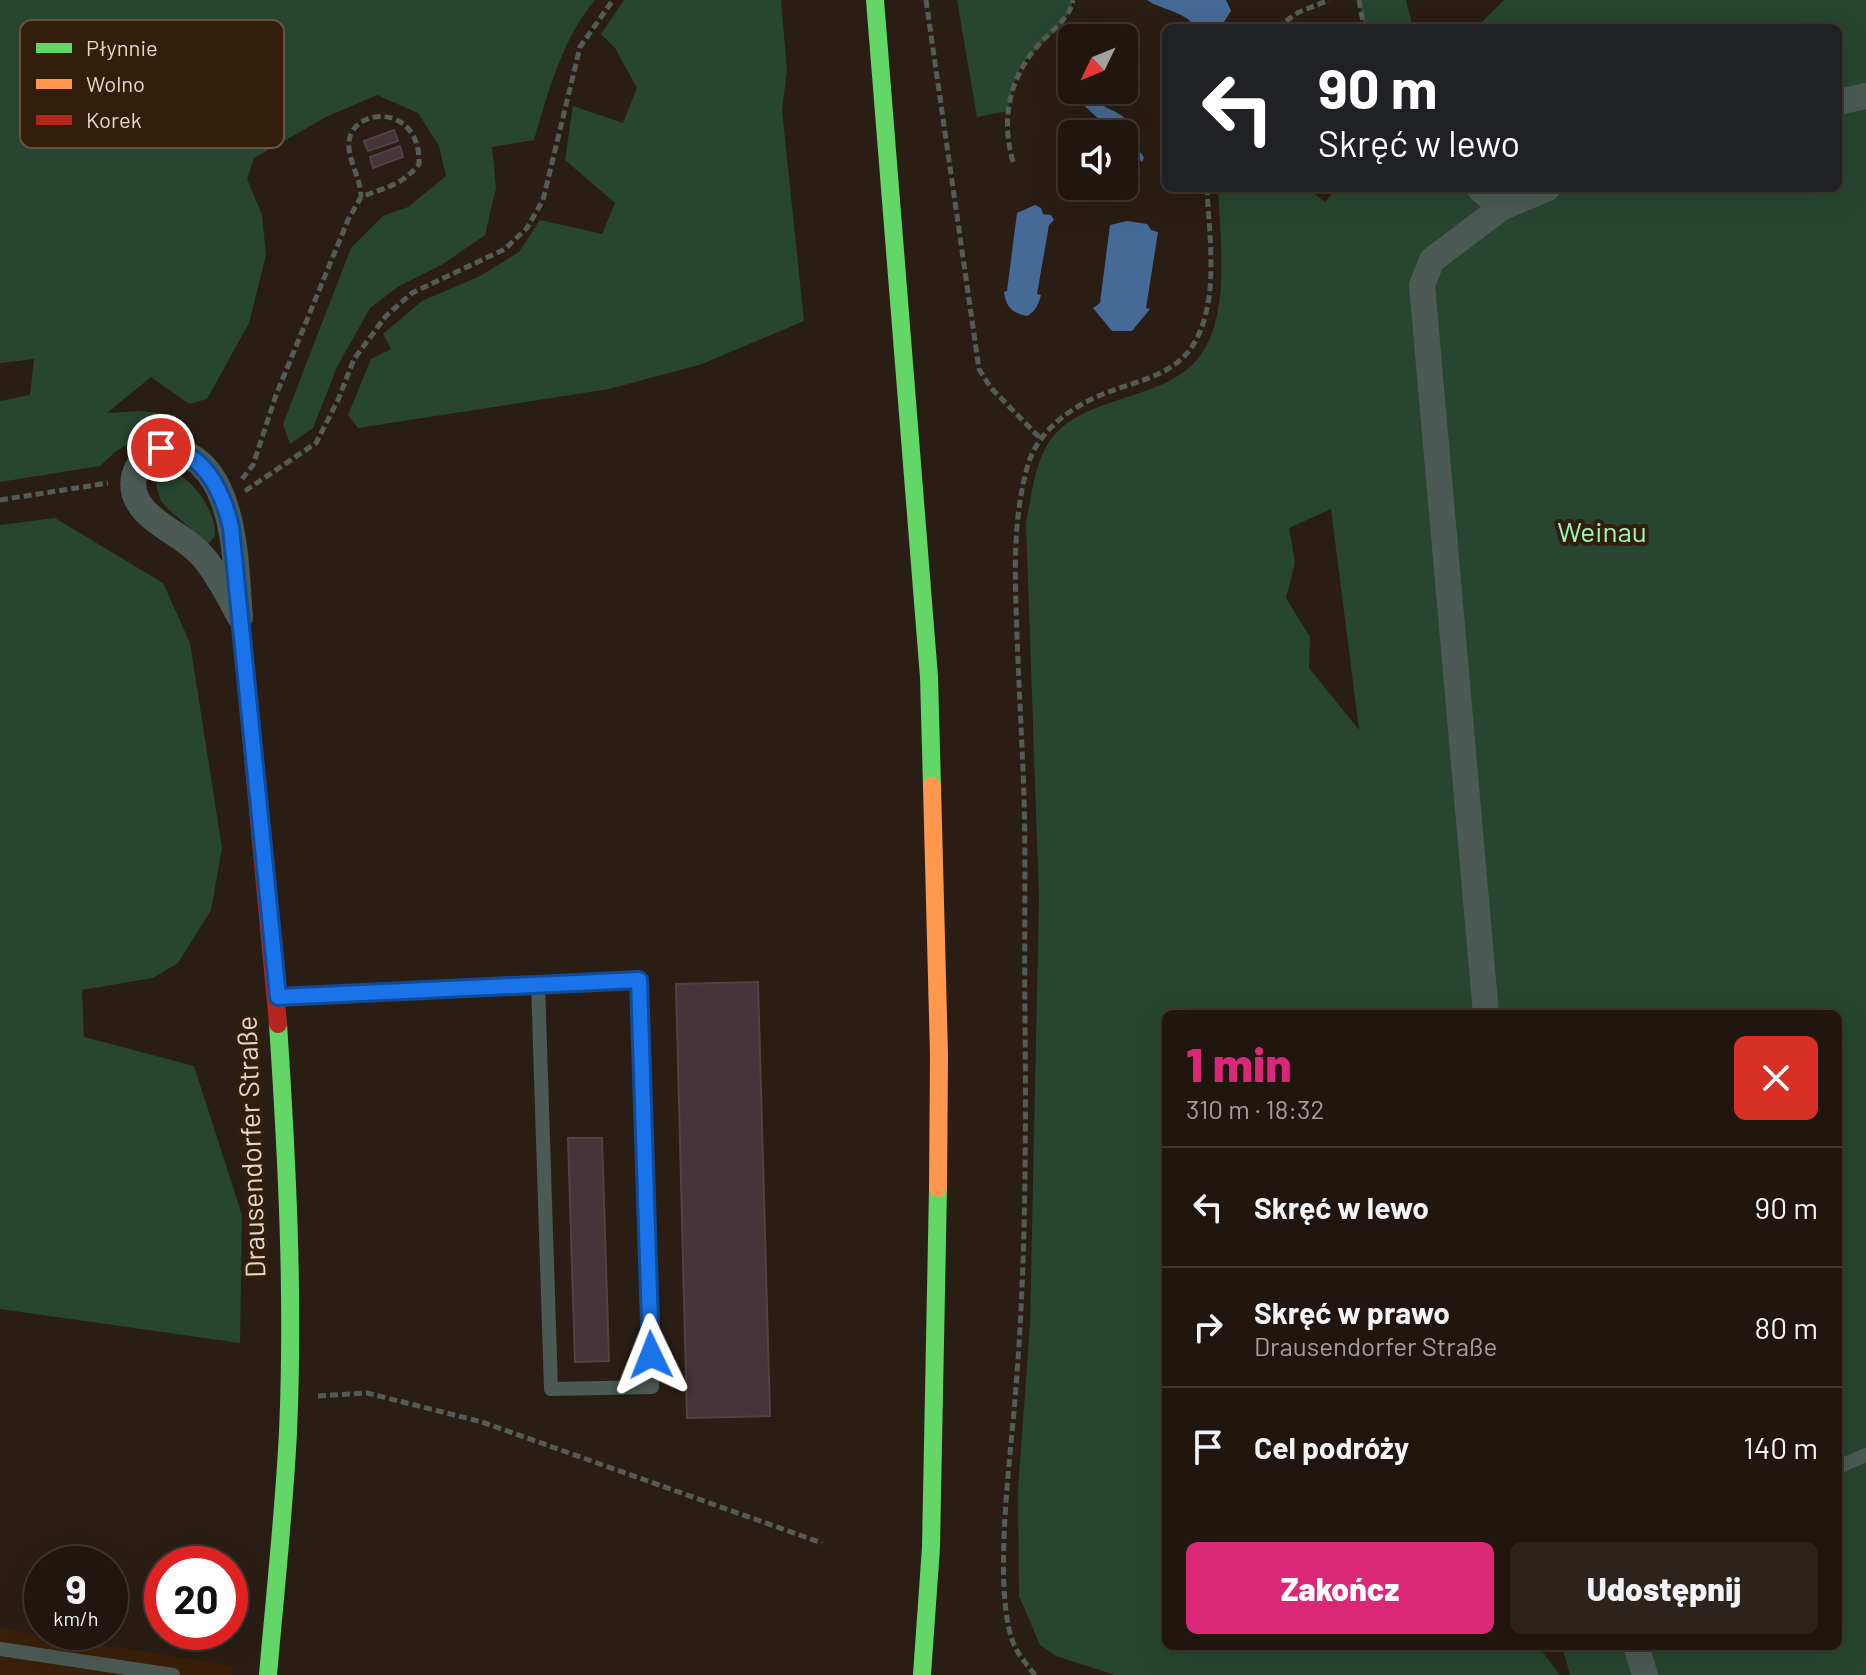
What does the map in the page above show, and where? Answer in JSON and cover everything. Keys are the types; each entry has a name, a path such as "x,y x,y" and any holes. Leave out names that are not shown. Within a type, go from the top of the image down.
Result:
{"main road":[{"path":"875,0 929,677 939,1055 938,1230 932,1517 922,1675"},
{"name":"Drausendorfer Straße","path":"240,617 278,997 288,1208 289,1398 268,1675"}],"street":[{"path":"1842,101 1866,96"},
{"path":"1483,192 1501,208"},
{"path":"1486,1010 1422,285 1432,260 1501,208 1539,192"},
{"name":"Drausendorfer Straße","path":"161,448 187,455 205,468 225,503 231,527 240,617 204,558 141,507 133,480 137,465 161,448"},
{"path":"1637,1650 1645,1675"}],"lane":[{"path":"278,997 538,983 639,980 652,1387 551,1389 538,983"},
{"path":"1842,1465 1866,1455"},
{"path":"0,1649 173,1675"}],"path":[{"path":"225,503 274,474 316,443 354,359 386,316 412,293 505,249 527,228 543,200 580,47 613,0"},
{"path":"926,0 979,369 991,388 1040,438"},
{"path":"1013,162 1007,141 1012,87 1021,66 1060,23 1073,0"},
{"path":"1282,24 1299,12 1329,0"},
{"path":"1359,0 1363,24"},
{"path":"259,445 348,220 361,197 349,143 353,132 373,116 401,121 416,138 419,164 410,176 397,185 361,197"},
{"path":"1035,1675 1015,1647 1006,1612 1004,1559 1018,1366 1026,1163 1024,800 1014,556 1018,507 1028,463 1040,438 1081,404 1166,371 1182,358 1197,339 1211,279 1207,192"},
{"path":"0,500 133,480"},
{"path":"289,1398 367,1393 482,1422 822,1543"}],"shaded area":[{"path":"0,1628 24,1632 24,1650 128,1649 233,1666 232,1675 0,1675"}],"green space":[{"path":"0,0 595,0 583,15 565,49 534,140 492,147 496,188 485,235 443,264 399,286 370,308 337,367 313,428 290,444 283,424 351,248 383,216 408,207 446,176 439,146 418,113 377,95 326,117 284,141 284,20 20,20 20,148 272,148 254,158 247,179 262,215 266,255 249,323 207,399 189,404 151,377 107,413 140,411 175,415 178,422 153,429 115,452 100,466 0,482 0,401 30,395 34,359 0,363"},
{"path":"624,0 781,0 787,71 782,110 804,321 702,364 609,389 358,428 348,415 371,359 391,349 383,334 422,301 480,276 519,252 540,220 602,234 615,203 565,160 573,106 623,123 637,88 615,48 601,34"},
{"path":"957,0 1073,0 1066,18 1020,69 1008,111 977,117"},
{"path":"1359,0 1406,0 1412,24 1363,24"},
{"name":"Weinau","path":"1504,0 1866,0 1866,1675 1570,1675 1563,1650 1842,1650 1842,1010 1162,1010 1162,1650 1541,1650 1560,1675 1115,1675 1056,1656 1040,1645 1019,1596 1018,1489 1030,1325 1039,898 1026,523 1036,474 1046,447 1061,429 1101,406 1169,381 1189,368 1204,350 1217,313 1222,271 1218,192 1312,192 1325,202 1334,192 1842,192 1842,24 1480,24","holes":["1331,509 1359,730 1309,668 1310,637 1286,598 1295,562 1289,528"]},
{"path":"175,472 190,483 208,508 215,536 208,544 161,501 156,485 164,475"},
{"path":"55,518 163,583 190,643 222,848 211,910 178,963 153,978 82,990 84,1037 194,1066 242,1215 240,1343 0,1309 0,525"}],"water":[{"path":"1147,0 1226,0 1231,11 1223,24 1193,24 1187,18"},
{"path":"1082,104 1101,104 1126,120 1100,120"},
{"path":"1138,149 1144,158 1142,162 1138,158"},
{"path":"1035,205 1054,220 1049,225 1037,294 1041,295 1033,312 1027,316 1011,308 1004,292 1007,291 1017,213"},
{"path":"1127,221 1147,224 1151,230 1158,232 1146,308 1150,309 1132,331 1112,331 1093,308 1100,303 1110,225"}],"building":[{"path":"394,130 398,141 368,151 364,141"},
{"path":"400,146 403,157 373,168 370,157"},
{"path":"758,982 770,1416 687,1418 676,984"},
{"path":"568,1138 602,1138 609,1361 575,1362"}],"traffic: fast":[{"path":"875,0 929,677 932,786"},
{"path":"268,1675 290,1381 289,1228 278,1024"},
{"path":"922,1675 931,1547 938,1188"}],"traffic: slow":[{"path":"932,786 939,1055 938,1188"}],"traffic: jam":[{"path":"240,617 278,1024"}],"route":[{"path":"161,448 187,455 205,468 225,503 231,527 278,997 639,980 651,1355"}]}
